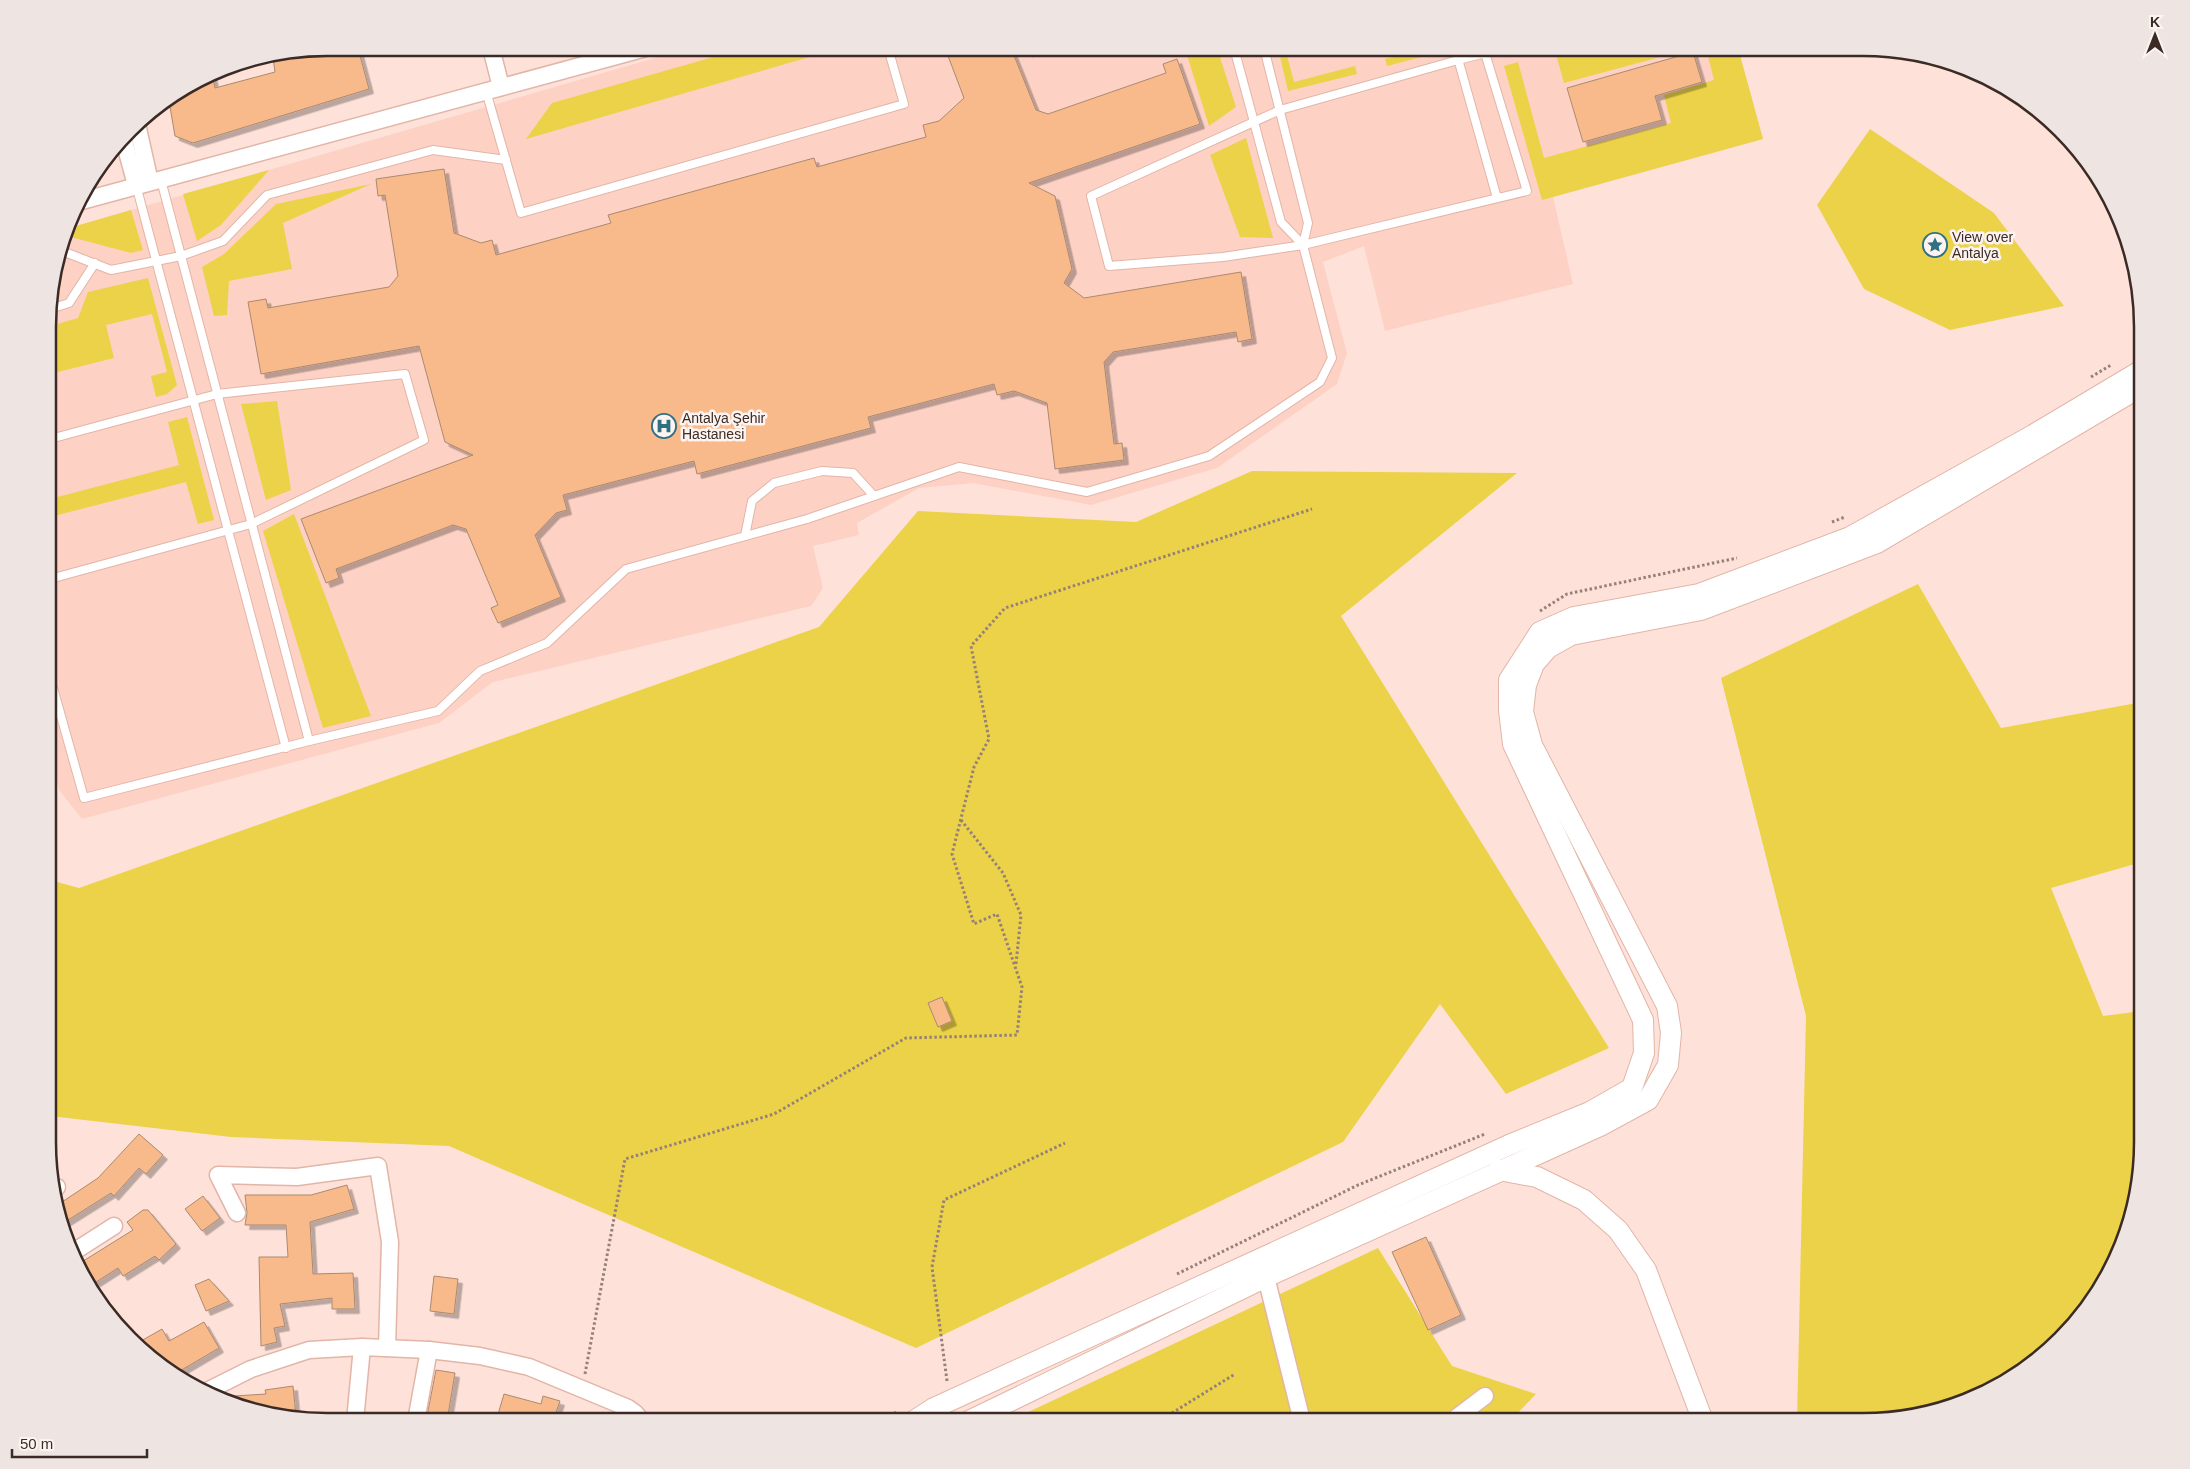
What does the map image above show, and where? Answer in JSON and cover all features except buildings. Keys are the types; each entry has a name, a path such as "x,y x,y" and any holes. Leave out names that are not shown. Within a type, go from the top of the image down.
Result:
{"street":[{"path":"491,56 493,89"},
{"path":"89,199 616,56"},
{"path":"139,133 149,182"},
{"path":"127,146 149,182"},
{"path":"986,1413 1266,1277 1499,1170 1600,1126 1648,1100 1668,1065 1671,1034 1667,1006 1532,745 1523,712 1526,685 1534,664 1548,648 1571,635 1701,610 1877,543 2134,376"},
{"path":"918,1413 934,1408 1491,1153 1590,1112 1632,1088 1644,1054 1643,1020 1513,744 1509,710 1509,680 1521,658 1540,632 1574,617 1700,594 1850,537 2033,435 2134,376"},
{"path":"236,1213 218,1175 297,1177 378,1166 390,1242 387,1348"},
{"path":"1499,1170 1537,1177 1584,1200 1618,1230 1646,1270 1701,1413"},
{"path":"79,1249 114,1226"},
{"path":"1266,1277 1300,1413"},
{"path":"214,1388 251,1369 309,1350 362,1347 428,1350 480,1356 529,1367 628,1408 635,1413"},
{"path":"356,1413 362,1347"},
{"path":"418,1413 428,1350"},
{"path":"1463,1413 1486,1396"}],"lane":[{"path":"493,89 506,160 521,214 904,104 890,56"},
{"path":"1236,56 1280,222 1303,244"},
{"path":"56,698 84,798 309,741 438,711 480,671 547,643 626,569 807,519 959,467 1087,492 1209,456 1320,382 1332,358 1303,244 1308,223 1266,56"},
{"path":"1457,56 1497,198"},
{"path":"1468,56 1280,110 1091,196 1109,266 1223,257 1303,244 1527,191 1486,56"},
{"path":"67,253 111,270 181,256 223,241 267,195 433,150 506,160"},
{"path":"149,182 181,256 309,741"},
{"path":"149,182 156,261 286,748"},
{"path":"57,307 69,303 95,263"},
{"path":"56,437 217,394 406,374 424,440 251,524 56,577"},
{"path":"745,536 752,501 774,483 822,471 853,473 874,496"}],"path":[{"path":"2088,378 2105,368 2134,372"},
{"path":"583,1390 625,1160 774,1114 906,1038 1017,1035 1022,987 997,914 974,924 952,854 974,767 989,739 971,646 1005,608 1312,509"},
{"path":"1826,524 1854,513"},
{"path":"1536,615 1542,608 1567,594 1744,557"},
{"path":"961,820 1002,872 1021,915 1016,968"},
{"path":"1171,1277 1358,1185 1493,1130"},
{"path":"948,1387 932,1267 944,1200 1065,1143"},
{"path":"1172,1413 1235,1374"}],"shaded area":[{"name":"Antalya Şehir Hastanesi","path":"661,56 1740,56 1763,139 1553,197 1573,284 1385,331 1364,246 1323,262 1347,353 1337,384 1217,468 1091,505 973,483 919,488 857,523 859,535 813,546 823,588 811,606 493,682 439,723 82,819 59,790 56,776 56,328 61,275 65,257 76,226"},
{"path":"717,56 813,56 526,139 552,103"},
{"path":"1187,56 1220,56 1236,107 1209,126"},
{"path":"1280,56 1287,56 1294,82 1355,66 1357,74 1288,91"},
{"path":"1397,56 1425,56 1387,66 1385,59"},
{"path":"1556,56 1664,56 1564,83"},
{"path":"1708,56 1740,56 1763,139 1542,200 1504,66 1518,62 1544,158 1671,123 1664,95 1714,80"},
{"path":"1870,129 1994,213 2064,306 1950,330 1864,289 1817,205"},
{"path":"1246,138 1273,238 1240,237 1210,155"},
{"path":"269,170 221,225 197,241 183,194"},
{"path":"371,184 283,223 292,269 229,281 227,315 214,316 202,267 224,254 276,204"},
{"path":"131,210 143,250 131,253 72,237 76,226"},
{"path":"148,278 177,385 167,394 156,397 151,376 167,372 152,314 106,325 114,358 56,372 56,324 78,318 88,292"},
{"path":"277,401 291,490 266,500 241,404"},
{"path":"187,417 214,520 198,524 186,482 56,515 56,497 179,465 168,422"},
{"path":"1252,471 1517,473 1341,616 1609,1048 1506,1094 1440,1004 1343,1142 916,1348 449,1146 231,1137 56,1117 56,882 79,888 819,627 918,511 1136,522"},
{"path":"294,514 371,716 323,728 263,531"},
{"path":"1918,584 2001,728 2134,703 2134,864 2051,888 2103,1016 2134,1012 2134,1141 2129,1194 2125,1212 2113,1245 2097,1277 2078,1307 2054,1333 2028,1357 1998,1376 1966,1392 1933,1404 1880,1412 1797,1413 1806,1016 1721,678"},
{"path":"1378,1248 1452,1366 1536,1394 1518,1413 1026,1413"}],"place":[{"name":"View over Antalya","path":"1935,245"},
{"name":"Antalya Şehir Hastanesi","path":"664,426"}]}
